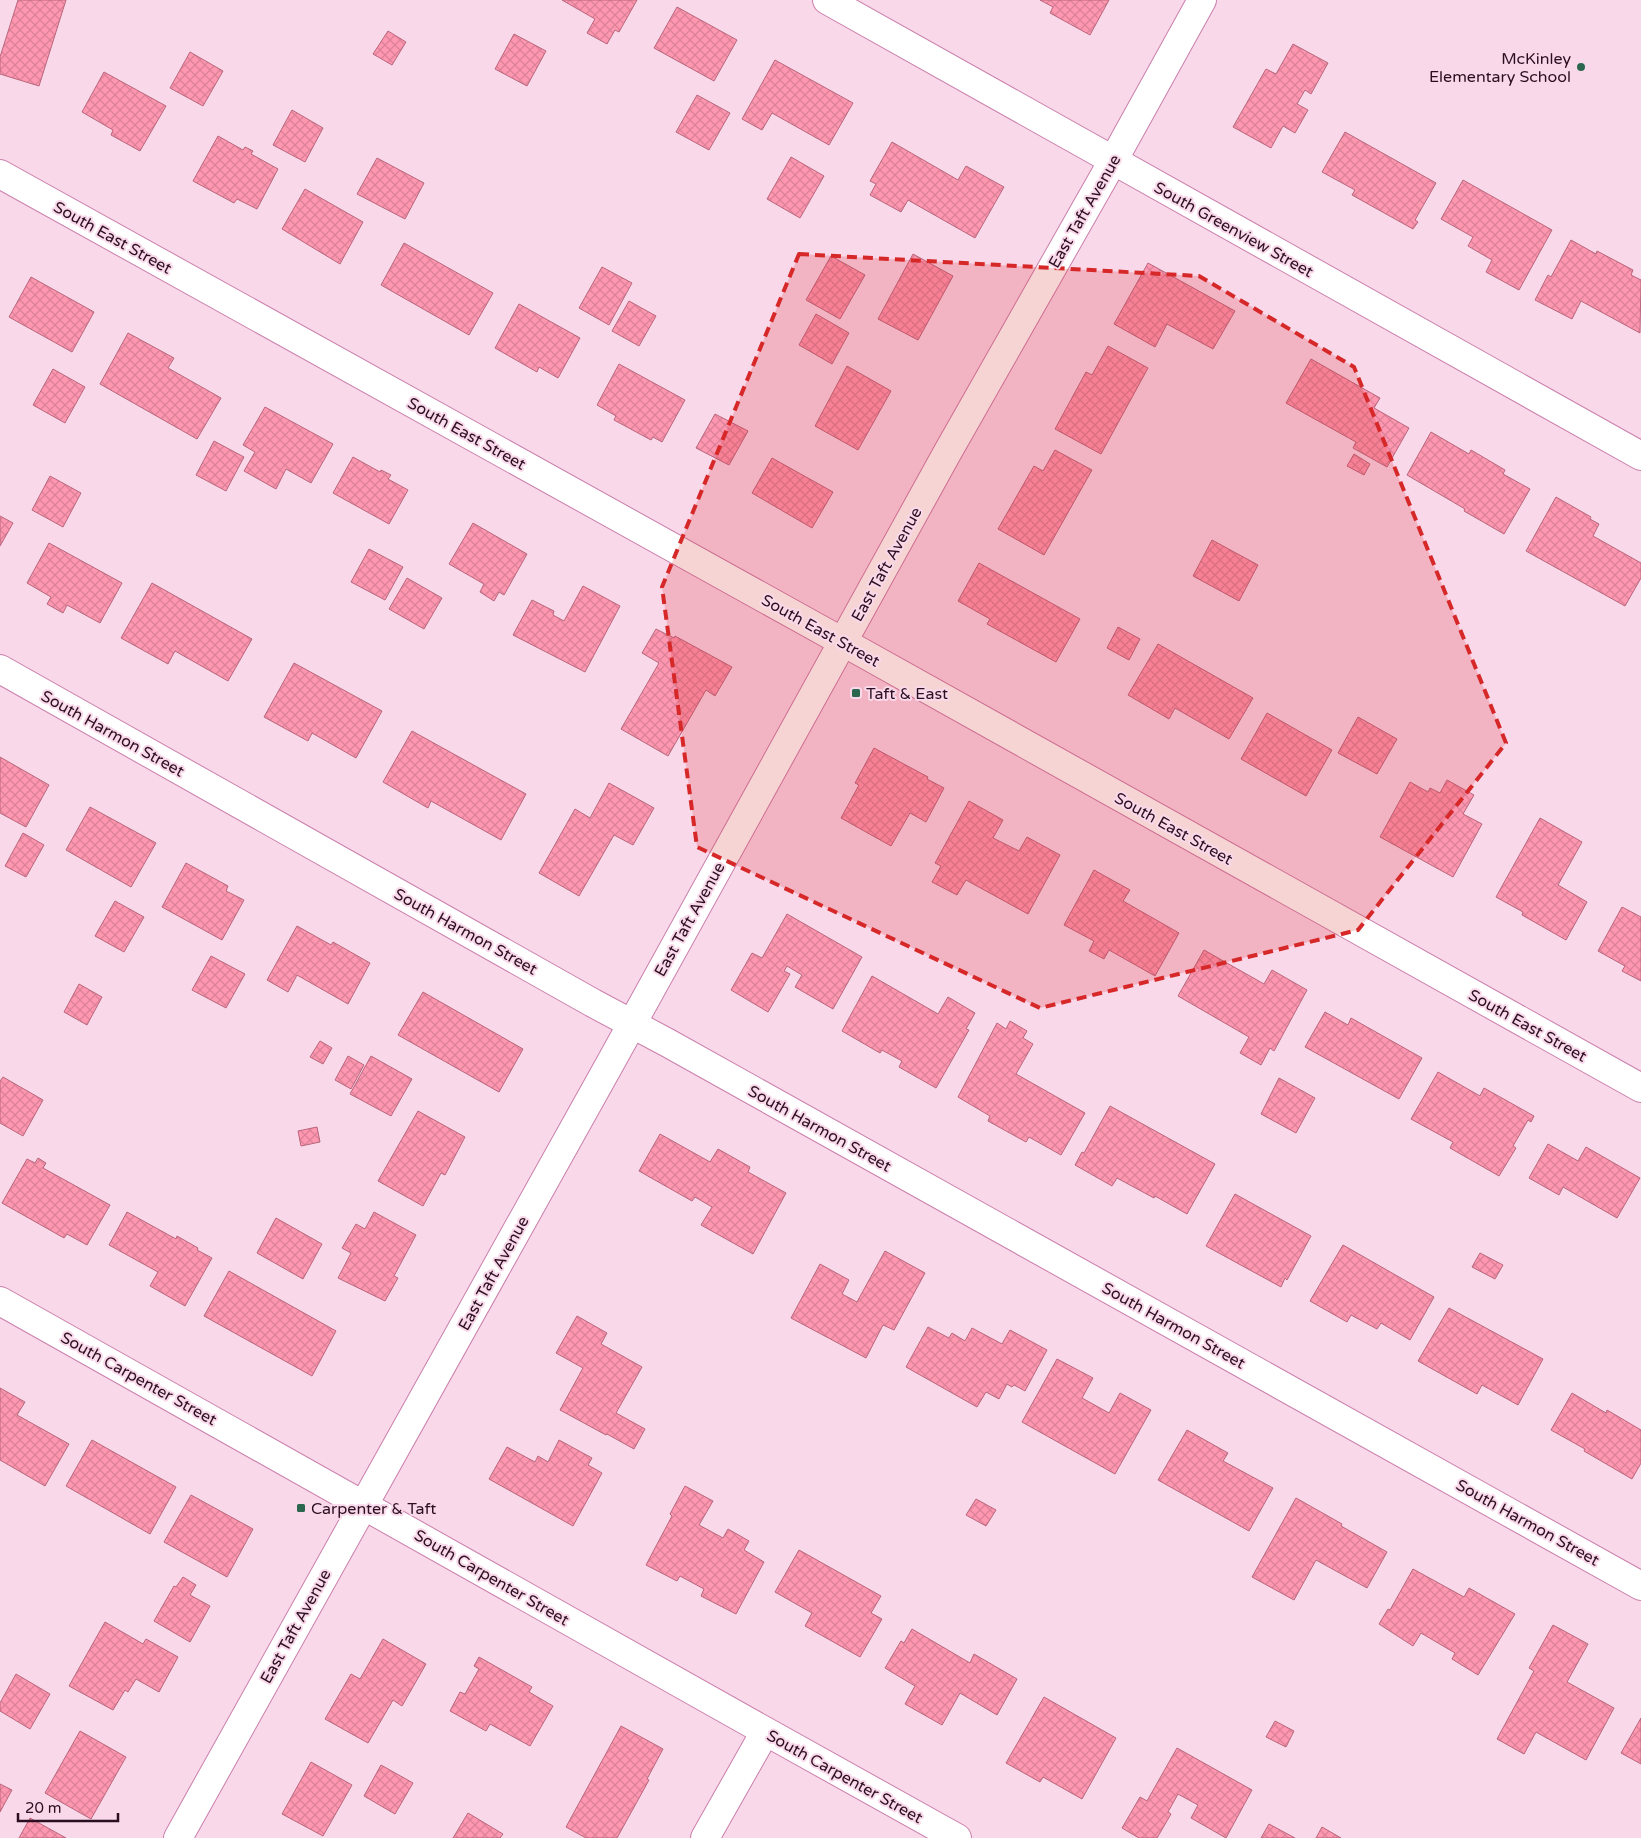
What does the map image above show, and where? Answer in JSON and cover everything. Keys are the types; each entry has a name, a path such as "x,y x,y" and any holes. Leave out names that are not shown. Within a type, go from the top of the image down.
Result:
{"street":[{"name":"South Greenview Street","path":"827,0 1114,159 1158,186 1641,456"},
{"name":"East Taft Avenue","path":"178,1838 632,1024 946,455 1202,0"},
{"name":"South East Street","path":"0,174 1641,1088"},
{"name":"South Harmon Street","path":"0,669 632,1024 1641,1586"},
{"name":"South Carpenter Street","path":"0,1301 765,1732 957,1838"},
{"path":"705,1838 765,1732"}],"highlighted area":[{"path":"799,254 1199,276 1354,367 1506,743 1358,930 1040,1008 697,847 662,587"}],"building":[{"path":"18,0 66,0 39,86 0,74 0,57"},
{"path":"562,0 637,0 619,32 615,30 607,44 587,33 595,19"},
{"path":"1040,0 1109,0 1090,35 1050,13 1053,7"},
{"path":"677,7 737,40 714,81 654,48"},
{"path":"388,31 406,42 392,65 373,54"},
{"path":"514,34 546,51 527,86 495,69"},
{"path":"1293,44 1328,63 1311,94 1305,90 1297,104 1308,110 1295,133 1283,126 1271,148 1233,127 1266,69 1276,74"},
{"path":"190,52 223,71 203,106 170,88"},
{"path":"775,60 853,103 829,145 772,113 762,130 742,119"},
{"path":"104,72 166,106 140,151 111,135 113,130 82,112"},
{"path":"697,95 730,113 709,150 676,132"},
{"path":"292,110 323,128 305,162 273,145"},
{"path":"1345,132 1436,183 1415,220 1418,222 1413,229 1352,195 1355,190 1322,172"},
{"path":"218,136 243,150 245,147 253,151 251,154 278,169 257,209 237,199 234,203 193,181"},
{"path":"892,142 958,180 966,166 1004,187 975,238 908,200 901,212 870,195 876,184 870,181"},
{"path":"791,157 824,176 800,218 767,199"},
{"path":"377,158 424,183 405,219 357,194"},
{"path":"1463,180 1552,230 1519,290 1486,272 1492,260 1468,246 1473,237 1441,219"},
{"path":"305,189 363,222 340,264 282,229"},
{"path":"1571,240 1596,254 1597,251 1633,270 1631,275 1641,280 1640,333 1581,301 1572,319 1535,300 1548,275 1551,277"},
{"path":"404,243 493,293 469,335 381,285"},
{"path":"913,254 953,276 918,340 878,319"},
{"path":"831,256 865,275 840,319 806,300"},
{"path":"1148,263 1235,311 1213,349 1167,324 1155,347 1114,324"},
{"path":"602,267 632,283 609,325 579,308"},
{"path":"31,277 94,312 72,352 9,317"},
{"path":"629,301 656,316 639,346 612,331"},
{"path":"519,304 580,338 558,378 539,367 537,372 495,348"},
{"path":"816,314 849,333 832,364 799,345"},
{"path":"128,333 174,358 168,368 221,398 197,439 100,384"},
{"path":"1108,346 1148,368 1101,454 1055,429 1086,372 1092,375"},
{"path":"1311,359 1380,398 1374,408 1409,428 1387,467 1353,448 1356,442 1286,403"},
{"path":"619,364 685,400 662,442 653,437 651,440 614,420 616,416 597,405"},
{"path":"847,366 891,391 858,450 815,426"},
{"path":"53,369 85,387 65,423 33,405"},
{"path":"265,407 333,444 311,483 286,469 276,489 244,471 255,452 243,445"},
{"path":"715,414 748,431 729,465 696,448"},
{"path":"1431,432 1469,454 1471,450 1505,470 1503,474 1530,489 1504,534 1407,475"},
{"path":"214,441 244,457 226,491 196,475"},
{"path":"1055,450 1092,470 1044,555 998,529 1034,466 1043,471"},
{"path":"1354,454 1370,464 1364,475 1347,466"},
{"path":"353,457 380,472 381,470 391,475 388,479 408,490 389,524 333,493"},
{"path":"772,458 833,492 812,528 752,493"},
{"path":"50,476 81,493 63,527 32,510"},
{"path":"1556,497 1591,517 1590,519 1599,524 1593,536 1641,563 1641,578 1625,606 1526,551"},
{"path":"0,516 13,523 0,546"},
{"path":"473,523 527,554 504,595 499,592 494,601 480,592 484,584 449,564"},
{"path":"1212,540 1258,565 1239,601 1193,576"},
{"path":"49,543 122,583 100,623 67,605 63,613 47,604 51,597 27,583"},
{"path":"369,549 403,567 385,600 351,582"},
{"path":"979,563 1080,619 1056,662 987,624 990,619 958,601"},
{"path":"407,578 442,598 424,629 389,609"},
{"path":"152,583 252,639 228,681 175,651 168,664 121,638"},
{"path":"583,586 620,606 585,672 513,635 532,600 554,611 553,615 564,621"},
{"path":"1118,627 1140,639 1129,660 1107,648"},
{"path":"656,629 674,638 675,636 732,667 715,696 706,690 668,756 621,729 659,663 642,653"},
{"path":"1158,644 1253,698 1229,739 1175,708 1169,719 1128,695"},
{"path":"294,663 382,711 356,758 312,733 308,741 264,717"},
{"path":"1267,713 1332,750 1306,796 1241,759"},
{"path":"1358,717 1397,739 1377,774 1338,753"},
{"path":"412,731 526,794 501,840 431,801 428,808 383,782"},
{"path":"874,748 928,777 927,779 944,788 926,822 910,813 891,846 841,818 859,785 855,783"},
{"path":"0,757 49,785 26,827 0,813"},
{"path":"1447,780 1474,795 1463,814 1482,824 1453,877 1380,837 1410,782 1428,792 1430,788 1440,793"},
{"path":"609,783 654,808 633,845 614,835 579,896 539,873 575,809 590,818"},
{"path":"969,801 1003,820 993,838 1019,851 1027,837 1060,855 1028,914 966,880 957,895 932,882 941,866 935,863"},
{"path":"90,807 156,843 131,887 66,850"},
{"path":"1540,818 1582,842 1558,885 1587,902 1566,940 1522,915 1523,912 1496,897"},
{"path":"23,833 44,845 26,877 5,866"},
{"path":"186,863 228,886 226,891 244,900 222,940 162,907"},
{"path":"1094,870 1130,890 1123,901 1179,933 1155,976 1109,950 1104,959 1089,951 1094,941 1064,925"},
{"path":"115,901 144,917 124,952 95,936"},
{"path":"1622,907 1641,917 1641,981 1622,971 1625,966 1598,951"},
{"path":"787,914 862,957 833,1009 795,987 802,975 787,966 784,971 790,974 768,1012 731,990 752,953 762,958"},
{"path":"297,926 331,945 333,942 370,963 348,1004 297,975 288,992 267,980"},
{"path":"1204,950 1264,984 1272,970 1307,990 1274,1051 1270,1048 1261,1065 1240,1053 1249,1037 1178,996"},
{"path":"211,956 245,974 226,1008 192,990"},
{"path":"872,976 938,1014 948,997 975,1013 966,1029 969,1030 936,1088 899,1067 902,1061 882,1050 880,1053 842,1031"},
{"path":"79,984 102,997 87,1025 64,1012"},
{"path":"423,992 523,1049 499,1092 398,1035"},
{"path":"1325,1012 1348,1025 1351,1018 1422,1058 1399,1099 1305,1047"},
{"path":"1010,1021 1027,1031 1023,1038 1033,1044 1016,1074 1085,1113 1061,1155 1029,1137 1026,1142 988,1121 990,1116 958,1097 997,1023 1006,1029"},
{"path":"320,1041 332,1048 323,1064 310,1057"},
{"path":"348,1056 364,1065 351,1089 335,1080"},
{"path":"371,1056 412,1079 391,1116 350,1094"},
{"path":"1438,1072 1480,1096 1484,1088 1534,1116 1531,1122 1528,1120 1513,1146 1516,1148 1499,1176 1450,1148 1453,1142 1411,1119"},
{"path":"3,1077 43,1100 23,1136 0,1123 0,1081"},
{"path":"1279,1078 1315,1098 1296,1133 1261,1114"},
{"path":"1110,1106 1215,1164 1187,1214 1117,1178 1112,1186 1075,1165 1082,1152 1084,1153"},
{"path":"418,1111 465,1137 445,1175 441,1173 423,1206 378,1181"},
{"path":"317,1127 320,1142 301,1146 298,1131"},
{"path":"660,1134 710,1162 718,1149 750,1167 748,1172 786,1193 753,1254 701,1225 712,1207 695,1197 692,1201 639,1171"},
{"path":"1548,1144 1578,1161 1586,1147 1640,1178 1617,1218 1563,1187 1559,1195 1529,1178"},
{"path":"38,1158 46,1163 43,1168 110,1205 87,1245 67,1234 64,1238 2,1203 27,1159 35,1163"},
{"path":"1235,1194 1311,1236 1287,1280 1285,1278 1281,1287 1206,1246"},
{"path":"127,1212 176,1239 177,1236 212,1258 185,1306 150,1286 158,1272 109,1245"},
{"path":"374,1212 416,1235 394,1276 398,1278 385,1301 338,1278 351,1253 342,1248 356,1224 365,1229"},
{"path":"276,1218 322,1244 303,1279 257,1253"},
{"path":"1343,1245 1434,1297 1410,1340 1381,1323 1377,1329 1351,1315 1347,1322 1310,1301"},
{"path":"885,1251 925,1273 894,1330 883,1325 866,1358 791,1318 820,1264 849,1280 842,1294 857,1302"},
{"path":"1480,1253 1503,1265 1495,1279 1472,1267"},
{"path":"229,1271 336,1331 312,1376 204,1316"},
{"path":"1449,1308 1543,1359 1518,1405 1482,1385 1477,1394 1418,1361"},
{"path":"577,1316 607,1333 601,1344 642,1367 616,1413 645,1429 634,1449 560,1410 583,1368 556,1353"},
{"path":"928,1327 949,1338 952,1333 965,1341 972,1328 1002,1344 1010,1330 1047,1350 1025,1391 1014,1385 1012,1387 1007,1384 999,1399 986,1392 977,1407 906,1367"},
{"path":"1057,1359 1093,1378 1082,1398 1109,1413 1120,1393 1151,1410 1115,1474 1022,1422"},
{"path":"0,1388 25,1402 17,1415 69,1444 45,1486 0,1460"},
{"path":"1572,1393 1606,1413 1607,1410 1641,1430 1641,1463 1632,1479 1551,1430"},
{"path":"1187,1430 1228,1453 1223,1461 1273,1488 1249,1531 1158,1480"},
{"path":"92,1440 176,1487 150,1534 66,1486"},
{"path":"559,1440 592,1458 588,1465 602,1473 573,1526 489,1479 507,1447 535,1462 538,1456 548,1462"},
{"path":"685,1486 713,1501 699,1525 723,1538 728,1529 749,1541 744,1550 764,1562 736,1614 701,1596 704,1589 680,1576 677,1581 646,1565 672,1516 670,1514"},
{"path":"191,1495 253,1529 227,1577 164,1542"},
{"path":"1296,1498 1387,1552 1367,1588 1316,1560 1294,1600 1252,1577"},
{"path":"976,1499 996,1510 986,1526 966,1515"},
{"path":"799,1550 881,1596 871,1613 882,1619 860,1657 805,1626 812,1613 775,1592"},
{"path":"1413,1569 1464,1597 1469,1588 1515,1614 1478,1675 1452,1659 1455,1653 1421,1633 1413,1646 1379,1624 1388,1609 1390,1610"},
{"path":"183,1577 196,1585 190,1595 210,1606 190,1642 154,1621 174,1586 176,1587"},
{"path":"105,1622 143,1644 146,1639 178,1657 159,1692 136,1679 128,1692 125,1690 113,1710 69,1686"},
{"path":"1553,1625 1588,1644 1567,1682 1614,1708 1586,1760 1536,1732 1524,1754 1497,1739 1534,1671 1529,1668"},
{"path":"912,1629 970,1663 974,1654 1017,1679 997,1715 960,1693 942,1725 905,1704 915,1686 885,1668 901,1641 904,1643"},
{"path":"383,1639 426,1664 402,1706 393,1700 368,1743 325,1719 351,1674 360,1679"},
{"path":"479,1657 532,1687 529,1692 553,1706 530,1746 490,1724 486,1731 450,1711 460,1692 465,1694 479,1669 474,1666"},
{"path":"16,1674 50,1694 30,1729 0,1711 0,1703"},
{"path":"1044,1697 1116,1738 1082,1799 1043,1777 1040,1782 1006,1763"},
{"path":"1641,1718 1641,1764 1621,1753"},
{"path":"1275,1721 1294,1731 1286,1747 1266,1737"},
{"path":"621,1726 663,1749 647,1779 649,1780 617,1838 586,1838 566,1827"},
{"path":"80,1731 126,1757 91,1819 45,1793"},
{"path":"1177,1748 1252,1790 1226,1838 1191,1818 1198,1805 1178,1794 1168,1812 1171,1814 1157,1838 1139,1838 1122,1828 1140,1797 1147,1801"},
{"path":"311,1762 352,1785 323,1836 282,1814"},
{"path":"381,1765 413,1783 395,1814 364,1796"},
{"path":"0,1784 12,1790 0,1812"},
{"path":"468,1813 503,1834 500,1838 453,1838"},
{"path":"30,1818 66,1838 19,1838"},
{"path":"1269,1824 1295,1838 1261,1838"},
{"path":"1322,1827 1341,1838 1316,1838"}],"place":[{"name":"McKinley Elementary School","path":"1581,67"},
{"name":"Taft & East","path":"856,693"},
{"name":"Carpenter & Taft","path":"301,1508"}]}
